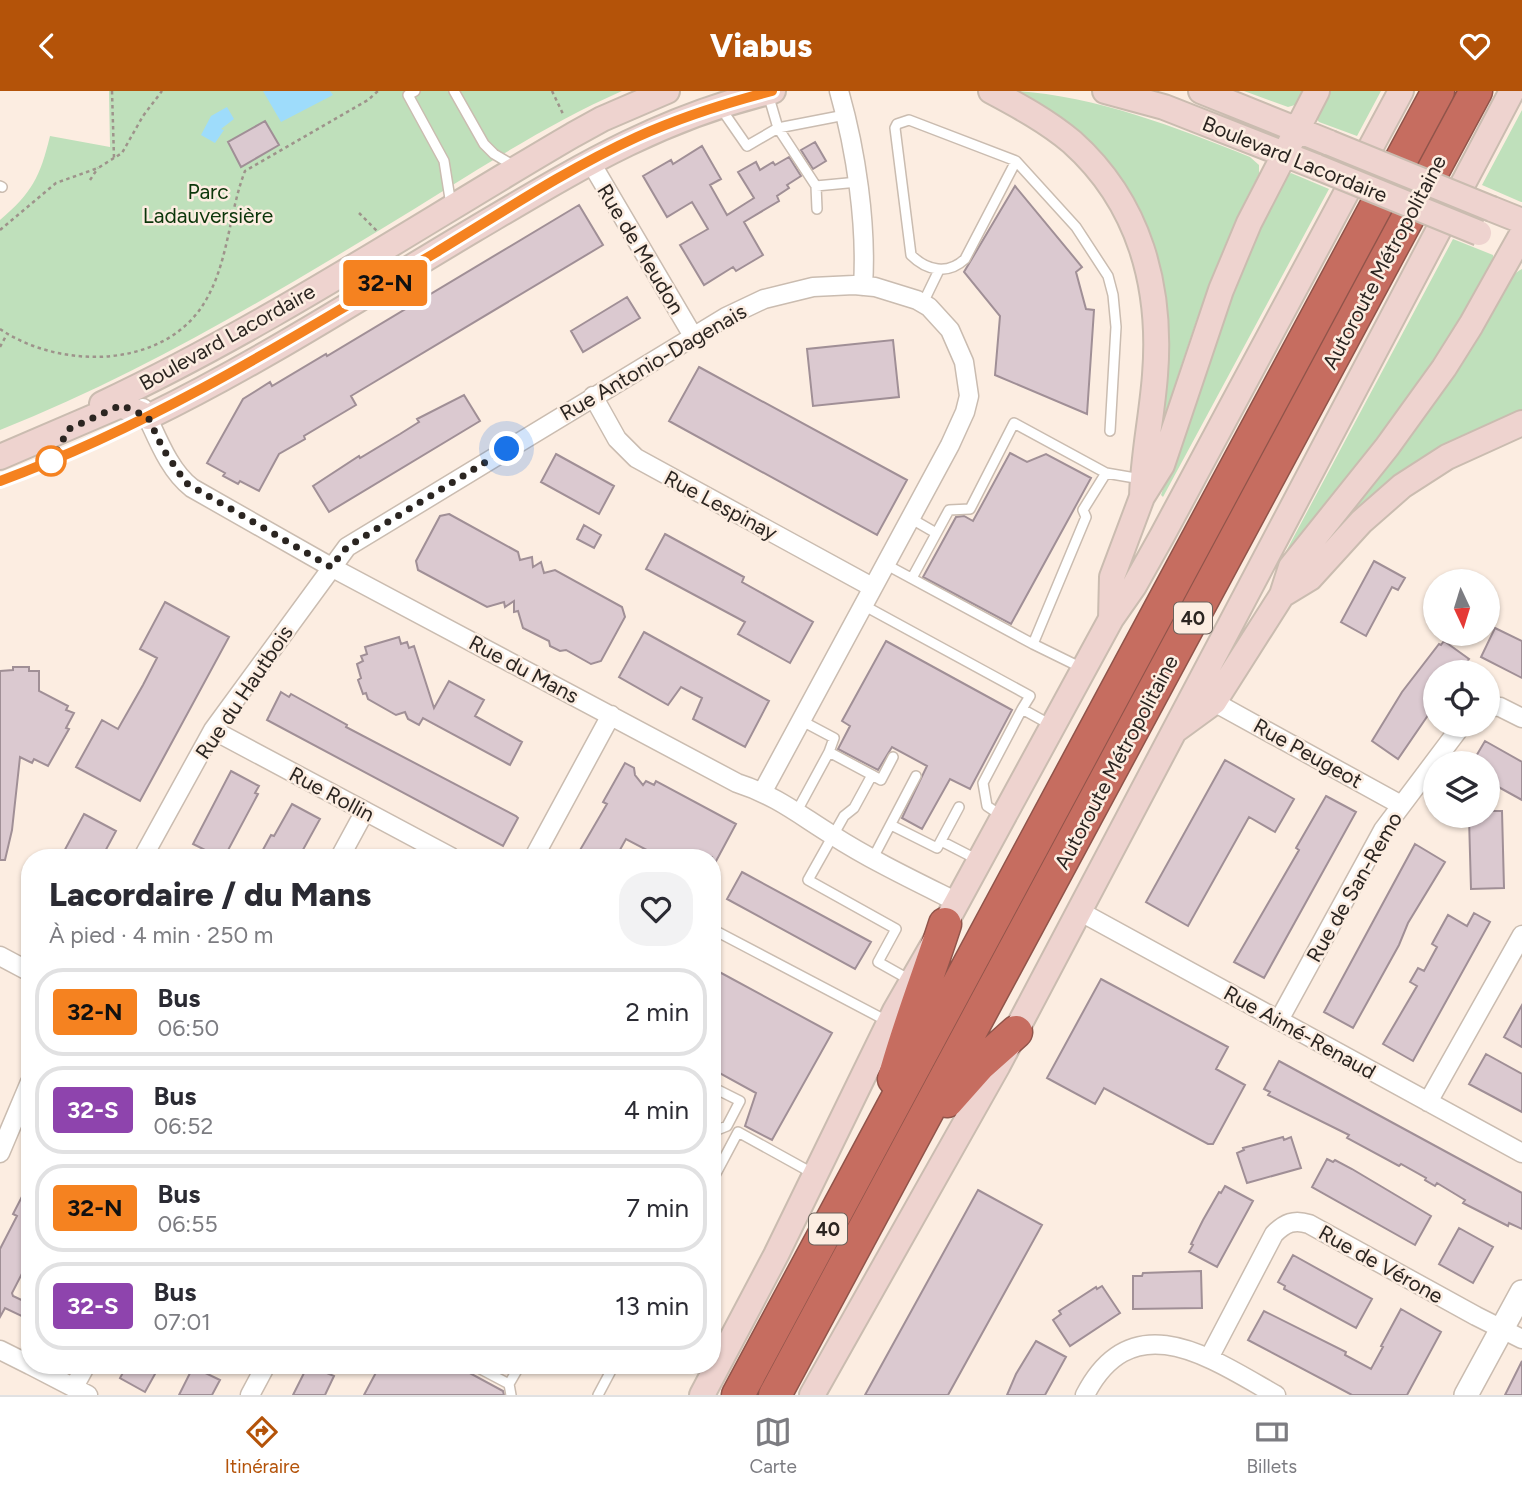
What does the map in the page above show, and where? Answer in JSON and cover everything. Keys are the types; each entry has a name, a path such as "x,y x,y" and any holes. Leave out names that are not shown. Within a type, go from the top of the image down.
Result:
{"highway":[{"name":"Autoroute Métropolitaine","path":"738,1395 1438,91"},
{"name":"Autoroute Métropolitaine","path":"775,1395 1476,91"},
{"path":"880,1132 907,1028 922,996 951,913"},
{"path":"909,1144 979,1065 1016,1032"}],"main road":[{"name":"Boulevard Lacordaire","path":"0,447 134,390 244,331 602,119 667,91"},
{"path":"991,91 1044,121 1084,154 1118,199 1143,251 1154,299 1155,376 1142,489 1112,577 1111,619"},
{"name":"Boulevard Lacordaire","path":"1105,91 1164,107 1285,153 1479,233 1520,244"},
{"name":"Boulevard Lacordaire","path":"1201,91 1522,221"},
{"path":"1142,489 1161,465 1210,319 1239,246 1317,91"},
{"path":"721,1346 776,1255 911,980 951,913 1111,619 1134,586 1214,441 1401,91"},
{"path":"812,1395 1016,1032 1512,91"},
{"name":"Boulevard Lacordaire","path":"0,457 121,405 148,417 245,366 590,161 638,137 720,105 770,92"},
{"path":"1175,730 1214,702 1282,595 1291,567 1416,407 1471,325 1520,244"},
{"path":"1282,595 1310,578 1361,522 1402,486 1447,457 1522,423"},
{"path":"702,1395 710,1374"}],"street":[{"path":"839,91 858,182 864,260 863,286"},
{"name":"Rue de Meudon","path":"590,161 693,336"},
{"name":"Rue Antonio-Dagenais","path":"331,567 347,547 593,396 747,306 781,294 813,287 863,286 894,291 923,303 940,318 959,346 968,379 969,396 960,427 763,792"},
{"name":"Rue du Mans","path":"134,390 163,449 186,483 331,567 737,783 763,792 797,811 833,836 873,858 951,913"},
{"name":"Rue Lespinay","path":"593,396 617,439 636,458 872,587"},
{"name":"Rue du Hautbois","path":"153,849 213,730 331,567"},
{"name":"Rue Peugeot","path":"1214,702 1401,805"},
{"path":"1500,707 1522,718"},
{"path":"538,849 611,715"},
{"name":"Rue Rollin","path":"213,730 436,849"},
{"name":"Rue de San-Remo","path":"1279,1020 1383,830 1453,737"},
{"path":"344,849 365,811"},
{"name":"Rue Aimé-Renaud","path":"1079,911 1522,1153"},
{"path":"1428,1102 1522,935"},
{"path":"0,956 21,967"},
{"path":"0,1153 21,1103"},
{"name":"Rue de Vérone","path":"1209,1358 1274,1234 1290,1222 1299,1221 1512,1334"},
{"path":"1466,1395 1512,1334 1522,1292"},
{"path":"1085,1395 1102,1369 1133,1348 1167,1344 1209,1358 1276,1395"},
{"path":"0,1350 21,1360"},
{"path":"48,1374 81,1391"},
{"path":"250,1395 261,1374"}],"lane":[{"path":"415,91 408,95 444,161 452,207"},
{"path":"454,91 484,144 517,167"},
{"path":"770,92 778,128 816,186 817,209"},
{"path":"720,105 747,146 778,128 845,115"},
{"path":"1016,161 965,259 956,268 939,270 915,260 911,255 895,128 897,124 909,120 1016,161 1076,227 1108,276 1116,327 1110,431"},
{"path":"816,186 858,182"},
{"path":"923,303 939,270"},
{"path":"912,578 949,510 970,509 1014,423 1105,473 1142,489"},
{"path":"1033,643 1086,517 1083,510 1105,473"},
{"path":"910,518 936,533"},
{"path":"885,564 1084,669"},
{"path":"863,605 1030,696 983,783 987,806 1003,817"},
{"path":"1022,709 1053,726"},
{"path":"797,811 834,738 802,721"},
{"path":"829,752 881,780 893,757"},
{"path":"872,775 854,808 844,816 808,880 896,929 878,962 911,980"},
{"path":"873,858 916,776"},
{"path":"891,825 937,848 960,807"},
{"path":"941,841 979,861"},
{"path":"721,934 889,1022"},
{"path":"721,1092 740,1101 727,1126 721,1128"},
{"path":"727,1126 815,1174"},
{"path":"721,1164 738,1132"},
{"path":"490,1374 509,1384"},
{"path":"511,1395 509,1384 515,1374"},
{"path":"598,1395 609,1374"}],"path":[{"path":"112,91 114,159"},
{"path":"0,230 56,183 98,168 122,153 143,116 162,91"},
{"path":"367,91 373,96"},
{"path":"0,329 39,349 87,358 102,358 138,350 182,328 197,314 217,278 245,171 378,91"},
{"path":"552,91 566,121"},
{"path":"90,180 98,168"},
{"path":"359,213 380,233"},
{"path":"0,347 7,334"}],"green space":[{"name":"Parc Ladauversière","path":"109,91 622,91 530,138 337,256 196,337 100,386 0,430 0,220 20,201 33,183 50,136 110,147"},
{"path":"1015,91 1075,99 1135,115 1250,157 1259,165 1259,174 1229,236 1204,300 1160,430 1152,250"},
{"path":"1244,91 1303,91 1295,105 1288,107"},
{"path":"1329,91 1381,91 1357,136 1319,122 1315,117"},
{"path":"1522,110 1522,202 1521,202 1482,185"},
{"path":"1291,173 1329,189 1163,497 1161,495 1244,256"},
{"path":"1453,239 1493,255 1494,260 1477,294 1420,386 1287,556 1284,555"},
{"path":"1522,269 1522,413 1335,538 1332,534 1446,388 1479,336 1504,288"}],"water":[{"path":"263,91 330,91 333,95 281,122"},
{"path":"227,107 234,119 221,129 224,130 215,143 201,135 211,116"}],"building":[{"path":"265,121 279,145 241,167 228,142"},
{"path":"815,142 826,161 813,169 801,150"},
{"path":"702,146 721,179 710,185 727,215 754,198 738,172 756,162 760,170 789,157 801,176 777,196 779,201 744,222 763,255 736,271 733,267 704,285 680,245 708,229 692,202 667,217 643,176 671,160 673,164"},
{"path":"1015,186 1082,267 1076,272 1086,309 1094,310 1087,414 995,375 1000,316 964,272"},
{"path":"579,205 603,245 351,396 356,405 279,454 259,491 223,476 225,473 207,463 243,399 270,382 272,386 326,354 327,356"},
{"path":"627,297 640,318 583,352 571,331"},
{"path":"893,340 899,397 813,406 807,349"},
{"path":"699,367 907,480 877,535 669,421"},
{"path":"464,395 480,421 329,512 313,486 419,422 417,419"},
{"path":"1010,453 1027,462 1046,454 1091,478 1011,624 923,577 956,517 964,516 973,521"},
{"path":"556,454 614,486 599,514 541,482"},
{"path":"449,514 518,552 520,560 532,557 533,567 541,562 544,573 555,570 622,607 625,617 601,661 591,664 566,650 560,651 550,646 549,641 523,628 518,611 514,612 514,601 505,607 504,602 487,607 418,570 416,561 440,516"},
{"path":"584,525 601,535 594,548 577,539"},
{"path":"665,534 744,577 742,582 813,622 790,663 738,634 745,622 646,569"},
{"path":"1374,561 1405,578 1398,590 1392,587 1366,636 1341,622"},
{"path":"165,602 229,637 140,801 76,767 102,720 118,729 143,685 157,658 140,649"},
{"path":"1500,630 1522,641 1522,678 1500,667 1500,660 1481,657 1486,646 1500,646"},
{"path":"644,632 769,701 745,747 693,719 702,698 681,687 668,705 619,677"},
{"path":"399,637 401,644 407,642 409,648 414,646 434,708 449,681 484,700 475,716 522,742 510,765 423,718 419,725 408,719 405,712 396,715 368,699 366,693 363,694 358,680 361,678 357,664 363,661 361,656 367,654 365,647"},
{"path":"886,641 1012,710 970,789 950,779 922,829 902,818 927,766 892,747 878,770 838,749 850,726 842,721"},
{"path":"1437,646 1451,646 1469,659 1468,660 1427,660"},
{"path":"1423,665 1423,723 1398,759 1372,741 1402,692"},
{"path":"13,667 29,667 29,671 39,671 39,691 68,706 66,710 74,713 66,728 69,729 48,766 34,759 32,763 20,757 12,830 5,860 0,860 0,671 13,670"},
{"path":"281,692 289,697 291,694 347,725 346,727 516,816 518,818 503,846 267,720"},
{"path":"1485,741 1522,762 1522,800 1500,788 1500,751 1479,751"},
{"path":"1225,760 1294,799 1275,832 1249,817 1188,926 1146,902"},
{"path":"625,763 634,768 635,775 643,785 646,781 654,785 656,781 736,824 721,852 721,849 645,849 626,839 620,849 581,849 607,804 603,802"},
{"path":"231,771 259,786 255,793 258,794 229,849 203,849 193,844"},
{"path":"1326,796 1356,812 1264,978 1234,962 1299,850 1296,848"},
{"path":"292,804 320,819 303,849 263,849 271,835 274,836"},
{"path":"1502,811 1504,888 1471,889 1469,828 1500,828"},
{"path":"84,814 116,831 106,849 65,849"},
{"path":"1415,844 1445,862 1408,923 1399,945 1353,1028 1324,1012"},
{"path":"742,872 871,942 855,969 727,899"},
{"path":"1474,913 1490,922 1413,1061 1383,1044 1417,986 1410,982 1418,968 1424,971 1437,947 1432,944 1448,915 1467,926"},
{"path":"721,973 832,1033 772,1140 745,1126 756,1093 721,1074"},
{"path":"1101,979 1228,1047 1216,1069 1245,1085 1213,1144 1208,1144 1104,1088 1095,1104 1047,1078"},
{"path":"1522,1005 1522,1047 1504,1037"},
{"path":"1486,1054 1522,1074 1522,1112 1469,1084"},
{"path":"1279,1061 1522,1193 1522,1229 1509,1223 1508,1226 1463,1203 1465,1200 1437,1183 1435,1186 1401,1164 1399,1166 1347,1138 1349,1135 1268,1095 1270,1092 1264,1089"},
{"path":"1283,1137 1284,1140 1291,1137 1301,1168 1247,1183 1237,1153 1244,1150 1243,1148"},
{"path":"1327,1159 1352,1169 1431,1216 1415,1245 1312,1187"},
{"path":"1225,1186 1253,1201 1217,1267 1189,1252 1203,1220"},
{"path":"978,1190 1042,1225 948,1395 865,1395"},
{"path":"21,1198 21,1276 12,1293 21,1300 21,1316 5,1308 0,1317 0,1249 17,1216 13,1214"},
{"path":"1459,1228 1493,1247 1473,1283 1439,1264"},
{"path":"1293,1255 1372,1299 1356,1328 1284,1289 1285,1286 1278,1282"},
{"path":"1201,1271 1202,1308 1133,1309 1133,1276 1142,1276 1143,1273"},
{"path":"1102,1286 1120,1313 1070,1346 1053,1320 1061,1314 1059,1311 1096,1287 1097,1289"},
{"path":"1401,1309 1441,1332 1407,1395 1352,1395 1248,1340 1264,1311 1346,1352 1345,1355 1371,1369"},
{"path":"1036,1341 1066,1357 1045,1395 1007,1395 1016,1374"},
{"path":"1522,1361 1522,1395 1505,1395"},
{"path":"122,1374 155,1374 145,1392 120,1378"},
{"path":"190,1374 208,1374 220,1380 212,1395 179,1395"},
{"path":"304,1374 334,1376 325,1395 293,1395"},
{"path":"375,1374 472,1374 503,1391 504,1395 364,1395"}],"bus line":[{"name":"32-N","path":"0,481 131,426 191,396 611,150 691,115 772,91"}],"route":[{"path":"51,461 69,429 121,405 148,417 163,449 181,477 192,488 331,567 347,547 507,449"}]}
